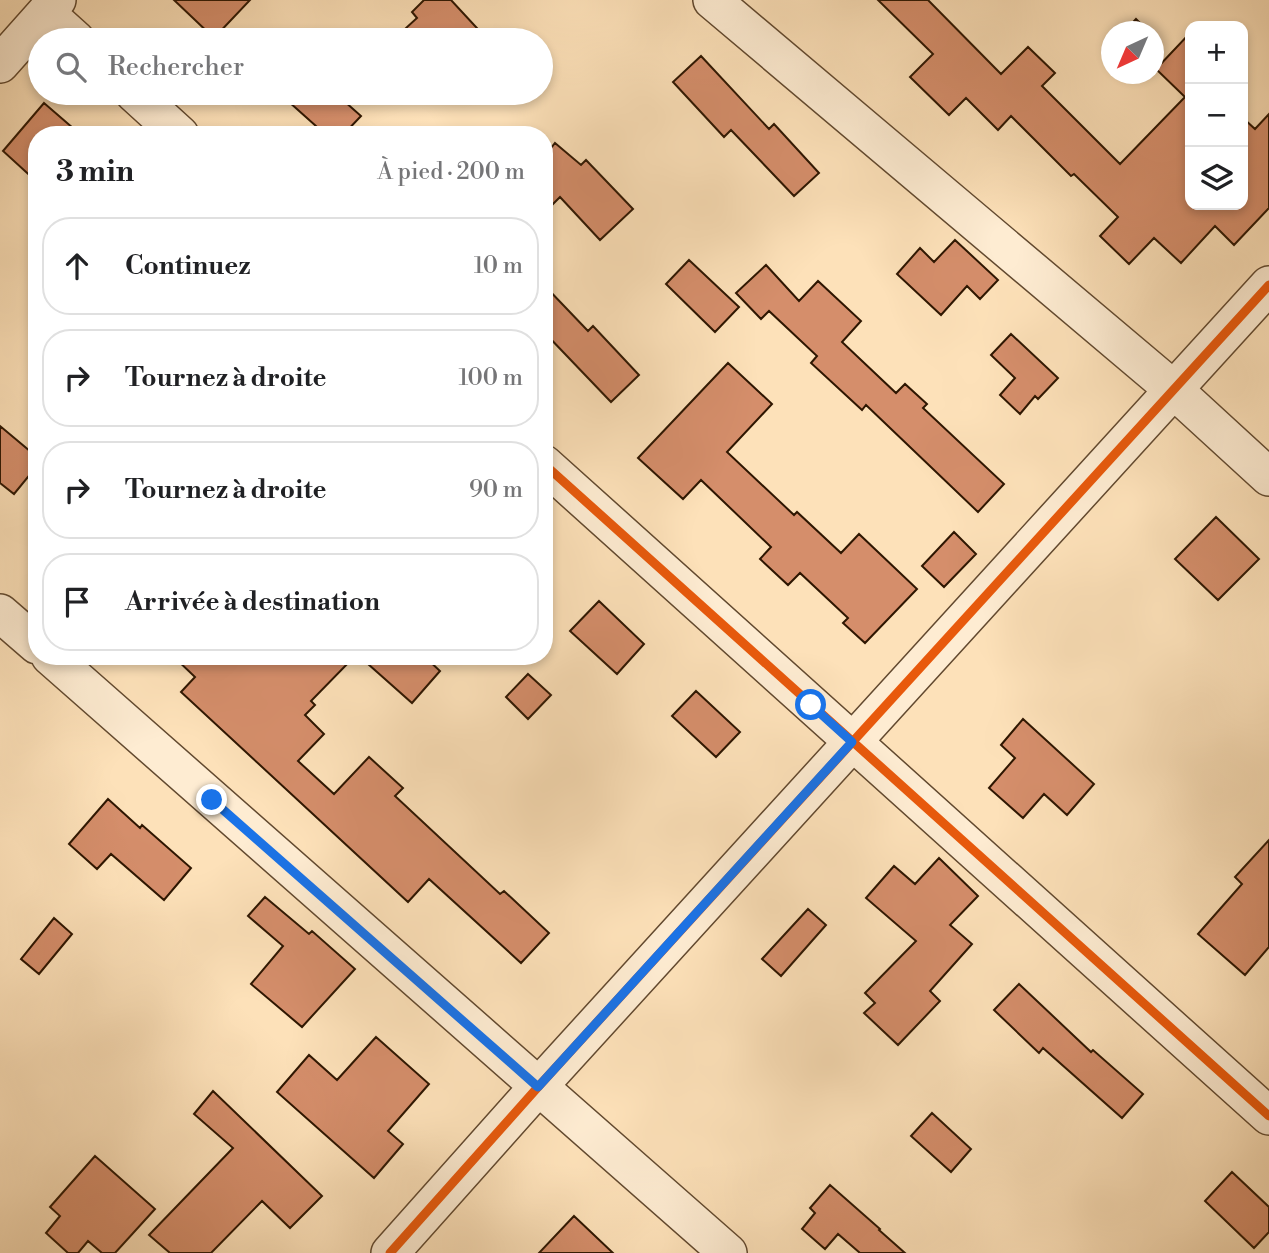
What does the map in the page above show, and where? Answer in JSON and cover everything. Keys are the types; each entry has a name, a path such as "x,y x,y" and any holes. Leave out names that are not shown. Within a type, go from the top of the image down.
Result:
{"street":[{"path":"712,0 1174,390 1269,477"},
{"path":"33,28 52,7 67,28"},
{"path":"0,64 28,33"},
{"path":"147,105 170,126"},
{"path":"390,1253 1269,285"},
{"path":"553,472 1269,1116"},
{"path":"0,613 28,637"},
{"path":"60,665 728,1253"}],"building":[{"path":"174,0 250,0 223,28 203,28"},
{"path":"424,0 451,0 477,28 406,28 417,18 412,12"},
{"path":"878,0 928,0 1001,74 1028,47 1055,73 1042,86 1120,164 1185,97 1185,210 1248,210 1248,123 1255,129 1269,114 1269,208 1234,245 1215,226 1181,263 1154,238 1129,264 1100,236 1118,217 1074,174 1071,176 1011,116 998,130 966,98 949,115 910,77 933,54"},
{"path":"1185,38 1185,97 1164,77 1164,61"},
{"path":"701,56 769,129 774,124 819,173 794,196 731,130 724,137 673,82"},
{"path":"42,105 46,105 71,126 28,126 28,174 3,151"},
{"path":"292,105 349,105 361,116 352,126 316,126"},
{"path":"555,143 581,165 586,160 633,209 600,240 560,197 553,204"},
{"path":"955,240 998,280 980,299 967,286 941,315 897,274 920,248 934,262"},
{"path":"689,260 739,307 715,332 666,284"},
{"path":"766,265 799,301 818,281 861,321 842,342 896,393 905,384 927,404 923,408 1004,484 978,512 866,405 862,410 811,363 817,356 769,311 761,319 736,293"},
{"path":"553,294 588,331 593,326 639,375 611,402 553,341"},
{"path":"1011,334 1058,378 1038,399 1035,396 1020,414 1000,395 1015,378 991,355"},
{"path":"728,363 772,404 727,452 794,515 797,512 841,553 859,534 917,589 865,643 843,623 848,618 800,573 788,585 760,559 771,547 701,480 683,499 638,458"},
{"path":"0,426 28,449 28,477 14,494 0,483"},
{"path":"1216,517 1259,559 1218,600 1175,559"},
{"path":"954,532 976,554 944,587 922,566"},
{"path":"599,601 644,644 617,674 570,631"},
{"path":"182,665 346,665 311,701 315,705 305,715 324,734 298,761 334,794 369,757 403,788 395,796 500,894 504,891 549,933 521,963 429,879 408,902 181,692 195,677"},
{"path":"369,665 434,665 440,671 412,703"},
{"path":"528,674 551,695 528,719 506,697"},
{"path":"696,691 740,732 716,757 672,716"},
{"path":"1023,719 1094,784 1067,815 1044,794 1023,818 989,788 1015,758 1001,745"},
{"path":"108,799 191,868 164,900 111,854 97,869 69,844"},
{"path":"1269,840 1269,947 1245,975 1198,934 1242,884 1235,877"},
{"path":"939,858 978,896 950,925 972,944 930,991 940,1001 898,1045 864,1013 875,1003 865,993 916,941 866,898 894,866 915,884"},
{"path":"265,897 309,934 312,931 355,969 302,1027 251,984 283,946 248,916"},
{"path":"808,909 826,925 781,976 762,959"},
{"path":"54,918 72,934 39,974 21,959"},
{"path":"1019,984 1091,1052 1093,1050 1143,1094 1122,1118 1043,1048 1039,1053 994,1010"},
{"path":"376,1037 429,1084 388,1131 403,1144 374,1178 277,1092 309,1055 337,1080"},
{"path":"213,1091 322,1196 290,1228 262,1201 211,1253 170,1253 149,1235 233,1148 194,1114"},
{"path":"932,1113 971,1149 951,1172 911,1136"},
{"path":"95,1156 155,1209 115,1253 102,1253 88,1241 78,1253 68,1253 46,1233 60,1216 50,1207"},
{"path":"1232,1172 1269,1207 1269,1232 1254,1248 1205,1201"},
{"path":"830,1185 905,1253 860,1253 838,1234 825,1249 802,1229 815,1213 810,1208"},
{"path":"574,1216 613,1253 539,1253"}],"cycle path":[{"path":"390,1253 1269,285"},
{"path":"553,472 1269,1116"}],"route":[{"path":"212,800 538,1087 852,742 811,705"}]}
